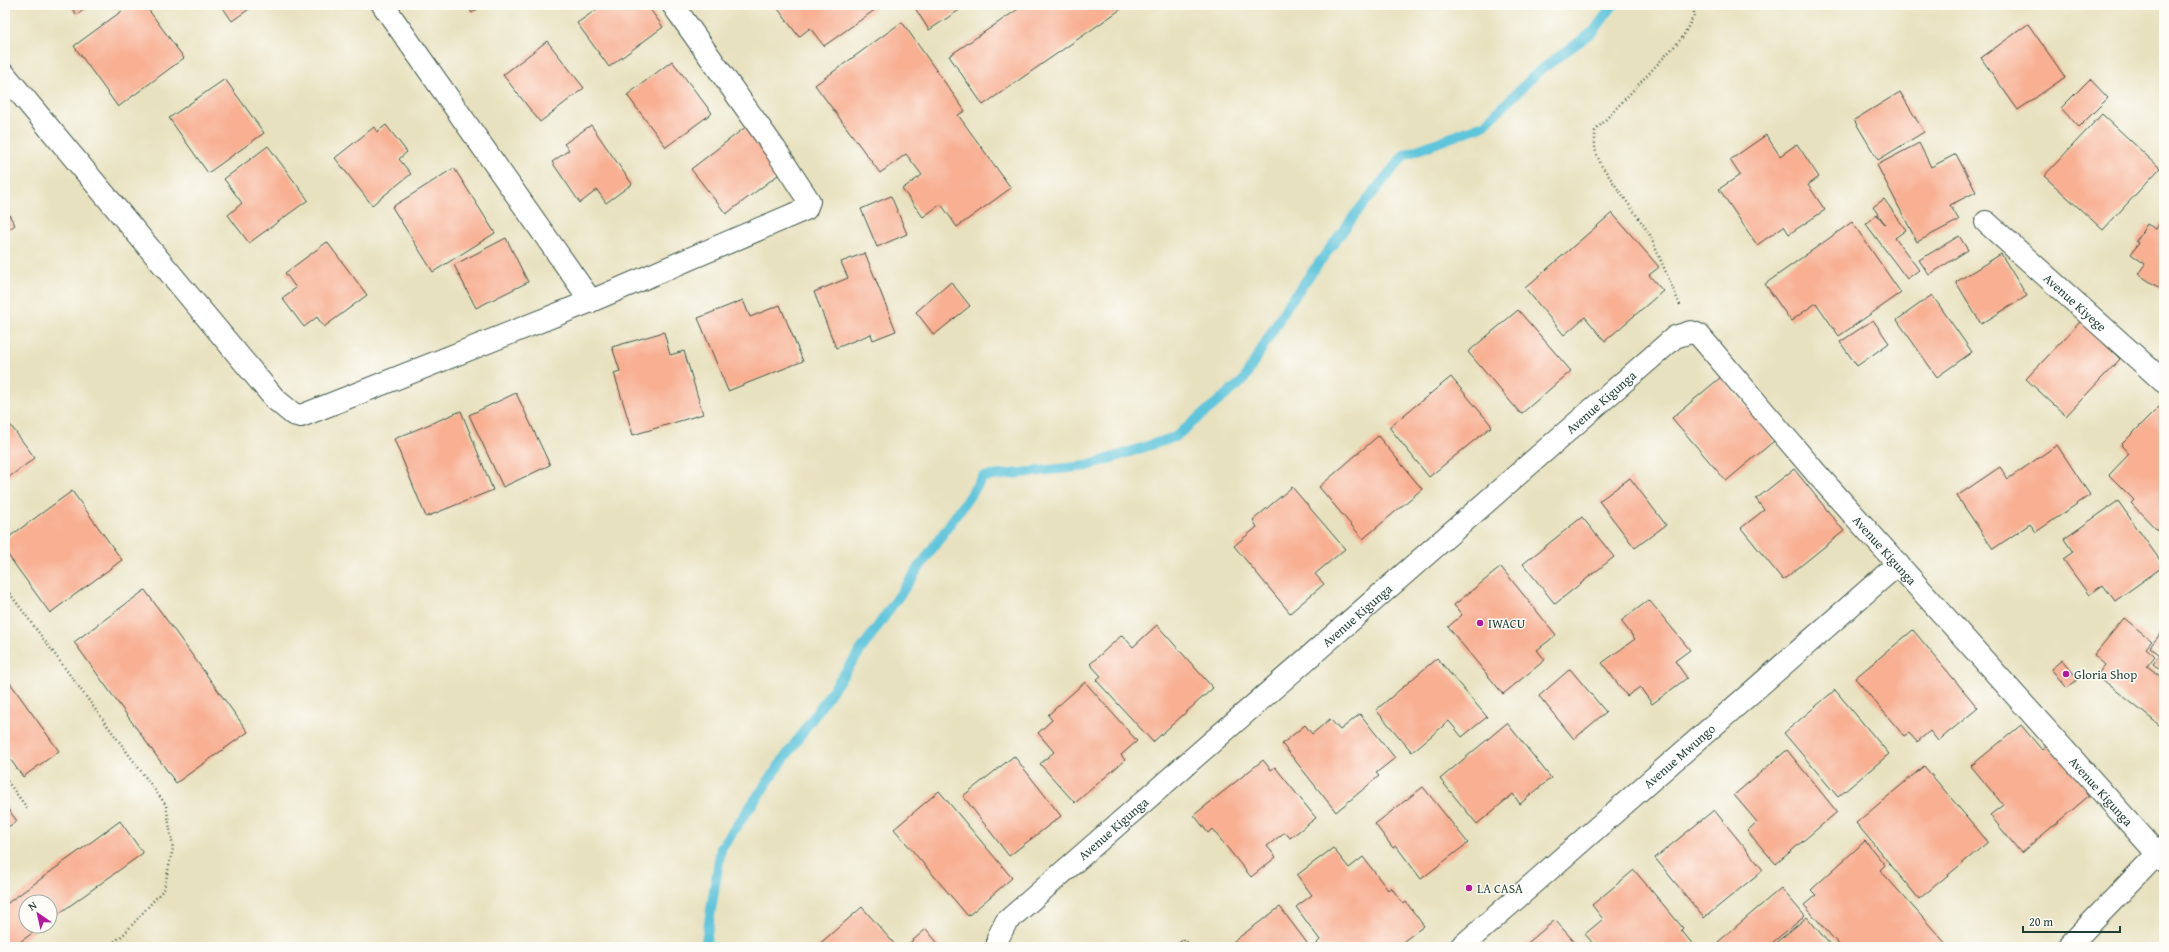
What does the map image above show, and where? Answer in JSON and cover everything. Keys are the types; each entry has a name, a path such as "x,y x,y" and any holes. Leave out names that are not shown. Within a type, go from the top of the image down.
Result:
{"street":[{"path":"383,5 591,301"},
{"path":"5,75 275,399 293,414 301,416 591,301 803,212 809,205 809,201 775,149 673,5"},
{"name":"Avenue Kiyege","path":"1986,222 2164,382"},
{"name":"Avenue Kigunga","path":"998,947 998,938 1006,922 1675,337 1690,332 1699,335 1816,473 2162,855"},
{"name":"Avenue Mwungo","path":"1461,947 1898,564"},
{"path":"2068,947 2162,855"}],"path":[{"path":"1690,332 1663,262 1649,233 1601,165 1595,149 1594,131 1682,38 1694,16 1694,5"},
{"path":"5,587 166,805 173,848 164,890 124,934 108,947"},
{"path":"5,778 27,808"}],"building":[{"path":"69,5 90,5 77,15"},
{"path":"130,5 145,5 184,58 118,107 74,46"},
{"path":"221,5 255,5 232,21"},
{"path":"466,5 483,5 472,13"},
{"path":"603,5 647,5 663,27 609,67 577,23"},
{"path":"775,5 873,5 876,9 824,46 810,28 799,37"},
{"path":"913,5 967,5 929,30"},
{"path":"1024,5 1127,5 983,105 949,56"},
{"path":"902,22 965,111 958,115 1011,188 957,227 941,204 923,217 902,189 922,175 906,154 880,173 815,85"},
{"path":"2028,24 2065,77 2018,110 1981,58"},
{"path":"547,41 584,88 540,122 503,75"},
{"path":"672,61 712,113 666,147 627,95"},
{"path":"225,79 264,133 208,173 169,118"},
{"path":"2090,79 2108,98 2079,127 2061,108"},
{"path":"1900,92 1924,132 1878,160 1854,120"},
{"path":"2102,114 2160,168 2103,230 2044,176"},
{"path":"386,125 407,152 399,159 411,174 372,205 335,158 374,127 377,132"},
{"path":"591,125 632,184 606,203 597,190 580,203 552,162 569,150 564,144"},
{"path":"747,126 782,172 726,214 691,169"},
{"path":"1766,135 1780,156 1797,144 1819,177 1808,185 1825,210 1789,234 1784,226 1757,245 1719,189 1740,175 1730,160"},
{"path":"1919,143 1931,167 1956,154 1976,192 1950,205 1959,220 1917,242 1877,165"},
{"path":"268,146 308,200 249,243 228,215 242,203 224,179"},
{"path":"454,168 495,233 433,272 392,207"},
{"path":"891,196 907,234 877,247 861,209"},
{"path":"1884,199 1906,230 1895,238 1919,270 1907,279 1866,224 1877,215 1885,224 1873,207"},
{"path":"5,208 15,225 5,232"},
{"path":"1612,213 1659,267 1649,275 1663,291 1605,341 1585,317 1564,335 1525,288"},
{"path":"2164,217 2164,291 2138,274 2145,264 2131,254 2139,243 2136,241 2147,224 2156,229"},
{"path":"1852,222 1901,293 1839,336 1816,303 1791,321 1765,284"},
{"path":"1959,236 1968,250 1929,275 1919,260"},
{"path":"506,238 528,282 476,308 454,265"},
{"path":"327,242 367,295 324,327 317,317 304,327 282,298 296,288 285,273"},
{"path":"865,253 896,331 873,340 871,334 836,348 814,292 848,278 841,262"},
{"path":"2001,254 2027,296 1981,324 1956,282"},
{"path":"951,282 970,306 934,335 916,312"},
{"path":"1932,295 1972,352 1937,377 1897,320"},
{"path":"743,300 750,317 780,305 803,361 728,391 698,318"},
{"path":"1518,310 1571,371 1521,414 1468,352"},
{"path":"1873,320 1889,343 1857,366 1840,342"},
{"path":"2081,321 2120,359 2066,416 2026,379"},
{"path":"664,332 670,355 684,351 703,414 633,435 614,373 620,371 612,347"},
{"path":"1451,377 1492,426 1429,477 1389,427"},
{"path":"1721,377 1774,441 1726,481 1672,418"},
{"path":"516,393 550,465 503,487 469,415"},
{"path":"2160,406 2164,409 2164,524 2157,530 2131,503 2134,500 2109,475 2129,454 2121,445"},
{"path":"461,411 493,490 426,517 394,439"},
{"path":"5,418 35,458 5,480"},
{"path":"1378,436 1422,489 1363,539 1319,487"},
{"path":"2057,445 2090,495 2036,532 2030,524 1993,549 1957,496 2000,467 2008,479"},
{"path":"1794,469 1844,531 1783,580 1741,528 1764,510 1756,499"},
{"path":"1630,478 1666,525 1635,548 1599,501"},
{"path":"1292,487 1345,549 1315,574 1324,584 1290,613 1234,546 1257,527 1253,520"},
{"path":"72,491 122,560 50,613 5,551 5,540"},
{"path":"2118,501 2164,566 2115,601 2103,585 2089,595 2063,559 2073,552 2064,539"},
{"path":"1582,517 1614,557 1555,604 1523,564"},
{"path":"1501,567 1556,635 1537,650 1545,660 1503,694 1448,627 1462,615 1454,605"},
{"path":"145,590 248,732 176,783 74,642"},
{"path":"1649,600 1690,650 1675,661 1687,678 1652,704 1640,687 1627,696 1602,663 1635,639 1621,621"},
{"path":"2124,618 2152,641 2146,648 2155,656 2147,666 2164,679 2164,719 2159,725 2097,675 2105,665 2094,655"},
{"path":"1157,625 1213,688 1153,742 1096,680 1101,676 1090,664 1122,635 1133,647"},
{"path":"2164,629 2164,672 2153,664 2160,655 2150,647"},
{"path":"1913,630 1978,708 1938,741 1930,731 1917,742 1909,733 1904,736 1855,678"},
{"path":"1437,658 1487,717 1462,737 1449,721 1412,752 1376,710"},
{"path":"2062,660 2078,679 2067,688 2051,669"},
{"path":"1570,669 1606,712 1574,739 1539,696"},
{"path":"5,676 59,751 23,777 5,752"},
{"path":"1085,682 1137,741 1121,755 1125,760 1075,803 1040,764 1054,752 1038,733 1052,720 1048,715"},
{"path":"1835,690 1889,754 1838,797 1784,733"},
{"path":"1360,714 1395,758 1376,773 1379,776 1336,812 1282,744 1305,725 1312,734 1330,719 1340,730"},
{"path":"1507,723 1551,778 1520,804 1513,794 1477,824 1440,779"},
{"path":"2021,725 2042,750 2049,744 2091,794 2021,853 1990,815 2003,805 1971,766"},
{"path":"1787,750 1837,812 1776,864 1747,831 1757,822 1734,795"},
{"path":"1014,756 1061,816 1009,856 963,796"},
{"path":"1263,760 1271,770 1275,767 1316,818 1290,838 1285,832 1267,846 1276,857 1251,877 1212,829 1208,833 1194,815"},
{"path":"1924,766 1988,842 1919,899 1856,823"},
{"path":"1423,787 1468,843 1421,879 1396,846 1393,848 1375,824"},
{"path":"939,791 1012,878 968,916 894,829"},
{"path":"5,805 17,821 5,829"},
{"path":"1714,810 1763,870 1704,918 1655,858"},
{"path":"120,821 143,853 58,914 58,894 20,894"},
{"path":"1865,841 1885,865 1880,870 1949,947 1841,947 1804,905 1816,895 1811,890"},
{"path":"1333,848 1349,868 1363,857 1388,890 1391,887 1403,904 1406,902 1424,926 1396,947 1320,947 1317,943 1320,940 1296,907 1312,895 1297,875"},
{"path":"1634,870 1683,928 1681,930 1695,947 1596,947 1585,934 1603,919 1592,905"},
{"path":"1781,888 1805,916 1767,947 1722,947 1718,942"},
{"path":"18,896 18,934 31,934 13,947 5,947 5,905"},
{"path":"862,907 897,947 816,947"},
{"path":"1280,907 1310,947 1226,947"},
{"path":"1807,917 1832,947 1771,947"},
{"path":"1555,920 1579,947 1523,947"},
{"path":"926,929 941,947 905,947"},
{"path":"1184,939 1191,947 1173,947"}],"waterway":[{"path":"705,947 721,848 983,477 1087,466 1175,437 1243,381 1287,306 1354,216 1404,155 1484,125 1539,71 1594,31 1613,5"}],"place":[{"name":"IWACU","path":"1480,623"},
{"name":"Gloria Shop","path":"2066,674"},
{"name":"LA CASA","path":"1469,888"}]}
